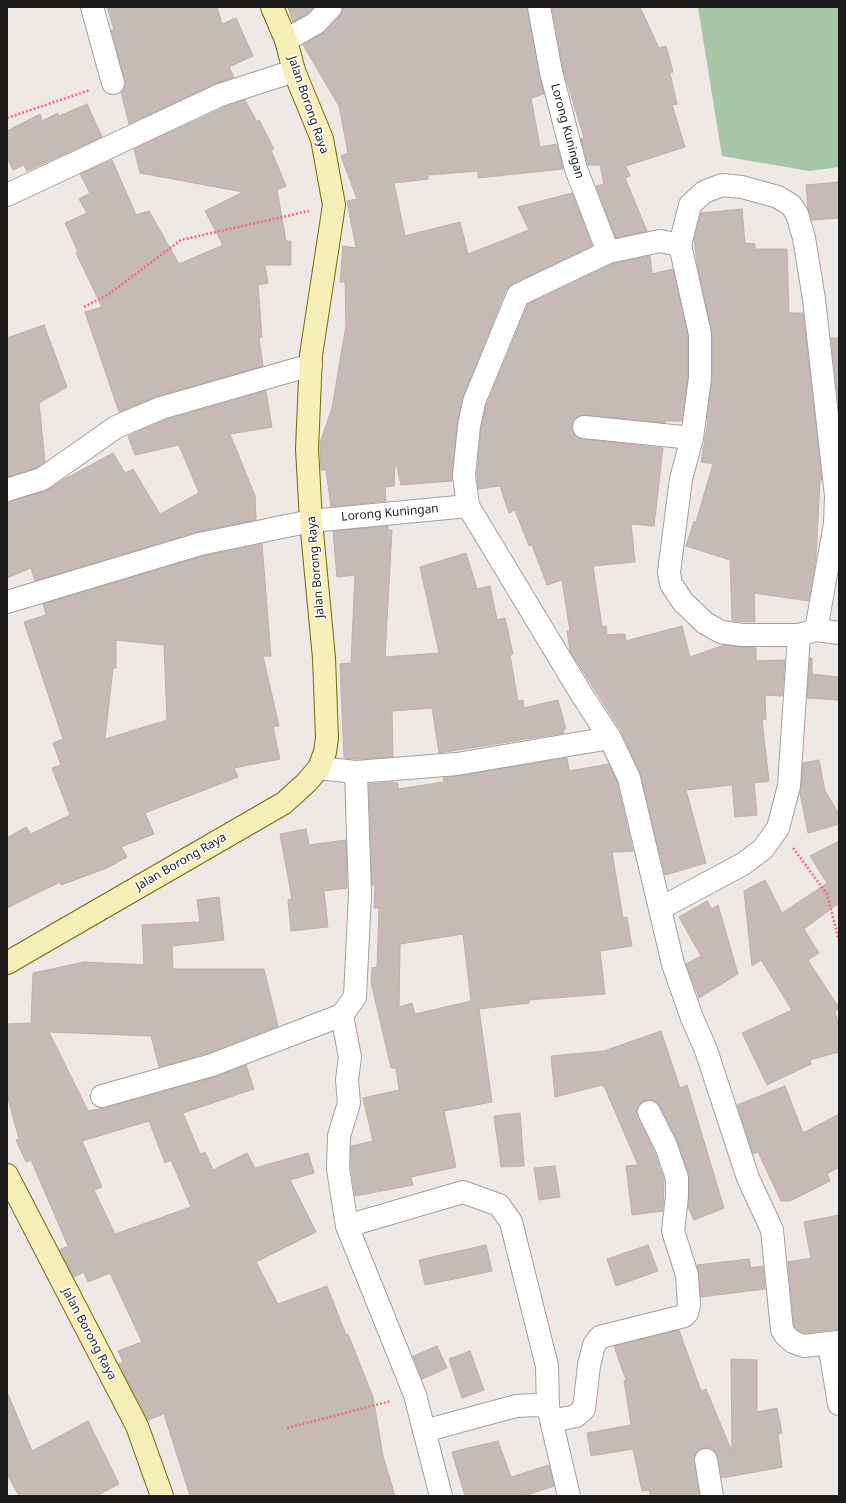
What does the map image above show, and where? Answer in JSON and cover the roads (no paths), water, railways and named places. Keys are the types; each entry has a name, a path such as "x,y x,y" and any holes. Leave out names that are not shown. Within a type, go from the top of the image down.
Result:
{"main road":[{"name":"Jalan Borong Raya","path":"7,963 284,803 307,782 319,768 325,752 327,730 324,658 311,521 307,449 310,365 334,205 322,139 294,71 286,40 272,7"},
{"name":"Jalan Borong Raya","path":"7,1175 137,1426 162,1496"}],"street":[{"path":"92,7 113,83"},
{"path":"286,40 316,23 331,7"},
{"name":"Lorong Kuningan","path":"539,7 551,72 576,169 608,252"},
{"path":"7,195 220,95 294,71"},
{"path":"661,908 743,864 763,849 778,828 789,786 808,633 835,524 837,496 831,386 804,238 797,214 791,206 770,195 742,187 722,184 704,192 690,205 680,245 700,334 700,378 692,438 681,479 669,572 671,584 683,602 705,623 721,632 742,635 808,633 839,633"},
{"path":"680,245 660,241 608,252 518,295 474,402 469,426 464,475 468,506 620,755 629,778 661,908 673,964 692,1018 706,1050 748,1178 772,1230 782,1330 793,1342 804,1346 834,1342 839,1404"},
{"path":"7,490 42,479 116,427 161,408 310,365"},
{"path":"584,427 692,438"},
{"name":"Lorong Kuningan","path":"7,602 200,544 311,521 468,506"},
{"path":"319,768 356,772 457,764 610,738"},
{"path":"102,1096 212,1065 342,1015 355,997 360,894 356,772"},
{"path":"342,1015 350,1057 347,1080 349,1103 338,1136 338,1169 347,1226 415,1395 441,1496"},
{"path":"424,1430 516,1406 536,1405 550,1414 576,1416 584,1409 587,1397 589,1365 594,1344 600,1338 684,1316 687,1313 689,1305 687,1276 673,1231 677,1196 677,1178 666,1146 649,1112"},
{"path":"347,1226 463,1192 499,1205 511,1222 541,1343 546,1366 550,1414 569,1496"},
{"path":"706,1460 712,1496"}]}
